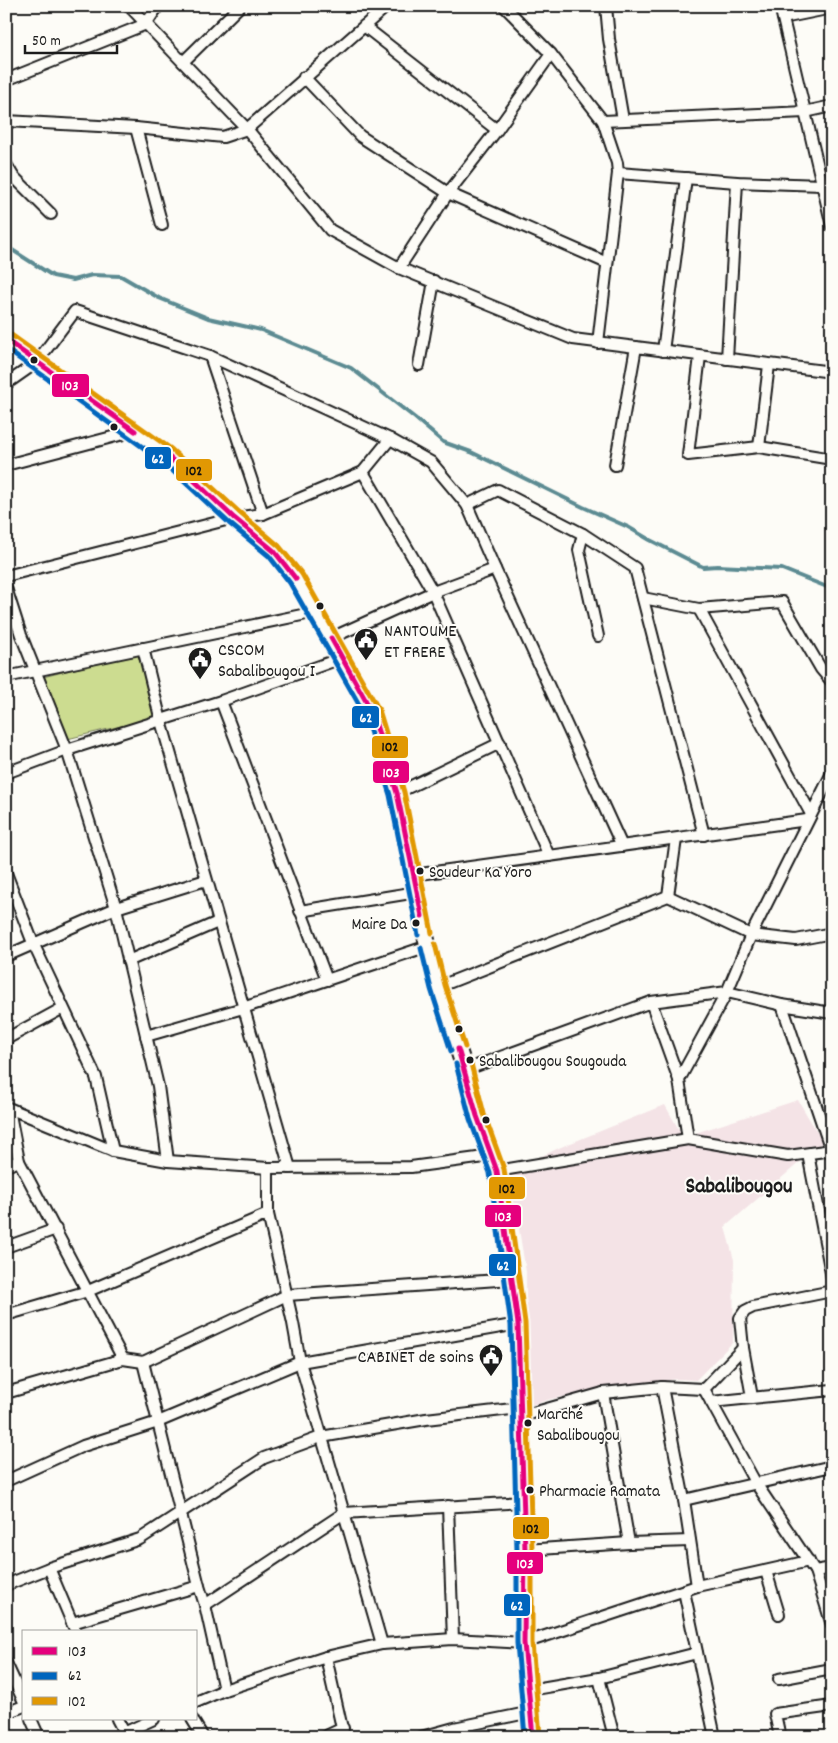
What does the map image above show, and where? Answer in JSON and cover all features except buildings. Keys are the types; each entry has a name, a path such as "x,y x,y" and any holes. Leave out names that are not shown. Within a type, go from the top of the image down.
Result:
{"main road":[{"path":"6,340 166,455 234,518 274,551 296,579 372,712 397,794 438,987 465,1070 477,1116 495,1164 518,1324 525,1550 524,1643 533,1737"}],"street":[{"path":"129,6 247,128 330,230 399,268 572,340 832,372"},
{"path":"6,80 146,24 158,6"},
{"path":"183,62 240,6"},
{"path":"6,121 136,128 223,137 247,128 387,6"},
{"path":"504,6 513,11 551,54 603,121 617,163 618,173 598,342"},
{"path":"606,6 609,39 623,120"},
{"path":"780,6 832,226"},
{"path":"783,18 832,8"},
{"path":"364,26 497,130"},
{"path":"399,268 448,193 497,130 551,54"},
{"path":"304,77 360,136 448,193 607,263"},
{"path":"603,121 805,112 832,106"},
{"path":"136,128 162,225"},
{"path":"6,164 13,176 51,214"},
{"path":"618,173 737,182 822,185"},
{"path":"663,351 686,178"},
{"path":"727,359 737,182"},
{"path":"419,365 434,281"},
{"path":"6,384 36,363 75,311 210,356 390,438 431,462 467,505 622,846"},
{"path":"615,465 636,348"},
{"path":"210,356 264,514"},
{"path":"700,356 688,455 759,447 832,459"},
{"path":"759,447 769,365"},
{"path":"6,465 136,432"},
{"path":"6,576 234,518 264,514 363,472 390,438"},
{"path":"363,472 433,592 549,856"},
{"path":"467,505 498,490 582,534 636,568 704,835"},
{"path":"582,534 579,550 598,636"},
{"path":"331,638 433,592 495,569"},
{"path":"6,588 21,635 67,750 116,908 158,1086 168,1162"},
{"path":"643,598 699,609 782,602 821,669 832,682"},
{"path":"699,609 809,817"},
{"path":"6,677 316,612"},
{"path":"143,648 160,720 290,1168"},
{"path":"6,773 67,750 342,658"},
{"path":"221,700 327,980"},
{"path":"397,794 500,743"},
{"path":"679,1080 727,992 751,935 832,773"},
{"path":"413,875 704,835 809,817"},
{"path":"668,896 676,839"},
{"path":"6,873 9,888 32,944 96,1077 112,1151"},
{"path":"6,956 116,908 206,880"},
{"path":"300,911 417,892"},
{"path":"438,987 668,896 751,935 796,940 832,933"},
{"path":"128,961 218,922"},
{"path":"146,1036 244,1008 428,946"},
{"path":"465,1070 651,1002 727,992 782,1005 832,1013"},
{"path":"651,1002 679,1080 688,1139"},
{"path":"8,1108 112,1151 168,1162 268,1168 411,1167 495,1164 688,1139 788,1156 832,1150 782,1005"},
{"path":"6,1039 63,1008"},
{"path":"8,1108 19,1161 123,1359"},
{"path":"808,1154 832,1278"},
{"path":"6,1166 19,1161"},
{"path":"268,1168 268,1214 300,1362 382,1644"},
{"path":"6,1316 88,1291 268,1214"},
{"path":"6,1247 56,1229"},
{"path":"6,1393 123,1359 143,1362 287,1295 512,1279"},
{"path":"752,1398 740,1318 745,1311 753,1307 832,1291"},
{"path":"6,1481 83,1446 158,1422 300,1362 518,1324"},
{"path":"6,1585 49,1568 140,1539 264,1458 321,1438 426,1419 521,1412 603,1393 662,1387 704,1389 743,1348"},
{"path":"143,1362 198,1586 205,1604 224,1690"},
{"path":"662,1387 684,1500 697,1586"},
{"path":"704,1389 755,1482 815,1571 831,1622"},
{"path":"711,1402 832,1390"},
{"path":"603,1393 629,1543"},
{"path":"684,1500 755,1482 832,1466"},
{"path":"205,1604 344,1513 523,1502"},
{"path":"448,1506 452,1638"},
{"path":"525,1550 629,1543 690,1542"},
{"path":"198,1701 224,1690 326,1657 382,1644 452,1638 524,1643 697,1586 809,1561"},
{"path":"49,1568 74,1627 198,1586"},
{"path":"815,1571 832,1568"},
{"path":"766,1571 779,1614"},
{"path":"684,1591 715,1737"},
{"path":"529,1690 599,1678 696,1653"},
{"path":"324,1737 343,1732 326,1657"},
{"path":"6,1663 22,1698"},
{"path":"779,1680 832,1669"},
{"path":"599,1678 614,1737"},
{"path":"780,1737 775,1714 832,1706"},
{"path":"6,1713 22,1707"},
{"path":"421,1737 531,1712"},
{"path":"31,1720 39,1737"},
{"path":"118,1720 121,1735 152,1720"},
{"path":"193,1720 203,1737"}],"shaded area":[{"path":"798,1100 823,1142 725,1227 734,1260 733,1342 696,1380 677,1379 615,1387 551,1399 526,1407 526,1272 516,1211 504,1174 561,1147 665,1105 683,1137"}],"green space":[{"path":"146,651 162,716 59,741 43,677"}],"waterway":[{"path":"6,246 53,276 73,280 92,275 121,276 159,298 208,318 261,330 351,368 443,442 471,452 628,527 703,567 782,569 832,589"}],"transit line":[{"name":"102","path":"10,334 171,449 279,546 302,574 379,710 404,792 432,933"},
{"name":"103","path":"6,340 135,431"},
{"name":"62","path":"6,349 162,461 229,523 269,556 290,583 365,715 390,795 418,935"},
{"name":"103","path":"167,455 234,518 274,551 296,579"},
{"name":"103","path":"331,638 372,712 397,793 422,916"},
{"name":"102","path":"435,944 445,985 465,1047"},
{"name":"62","path":"421,948 431,989 451,1051"},
{"name":"103","path":"458,1049 477,1116 497,1171 518,1324 525,1550 524,1643 533,1737"},
{"name":"102","path":"470,1060 484,1114 504,1169 525,1323 532,1550 532,1643 540,1736"},
{"name":"62","path":"456,1064 470,1119 490,1173 511,1325 517,1550 517,1643 525,1737"}],"place":[{"name":"NANTOUME ET FRERE","path":"366,661"},
{"name":"CSCOM Sabalibougou I","path":"200,680"},
{"name":"Soudeur Ka Yoro","path":"420,871"},
{"name":"Maire Da","path":"416,923"},
{"name":"Sabalibougou Sougouda","path":"470,1060"},
{"name":"CABINET de soins","path":"491,1377"},
{"name":"Marché Sabalibougou","path":"528,1423"},
{"name":"Pharmacie Ramata","path":"530,1490"}],"district":[{"name":"Sabalibougou","path":"739,1184"}]}
